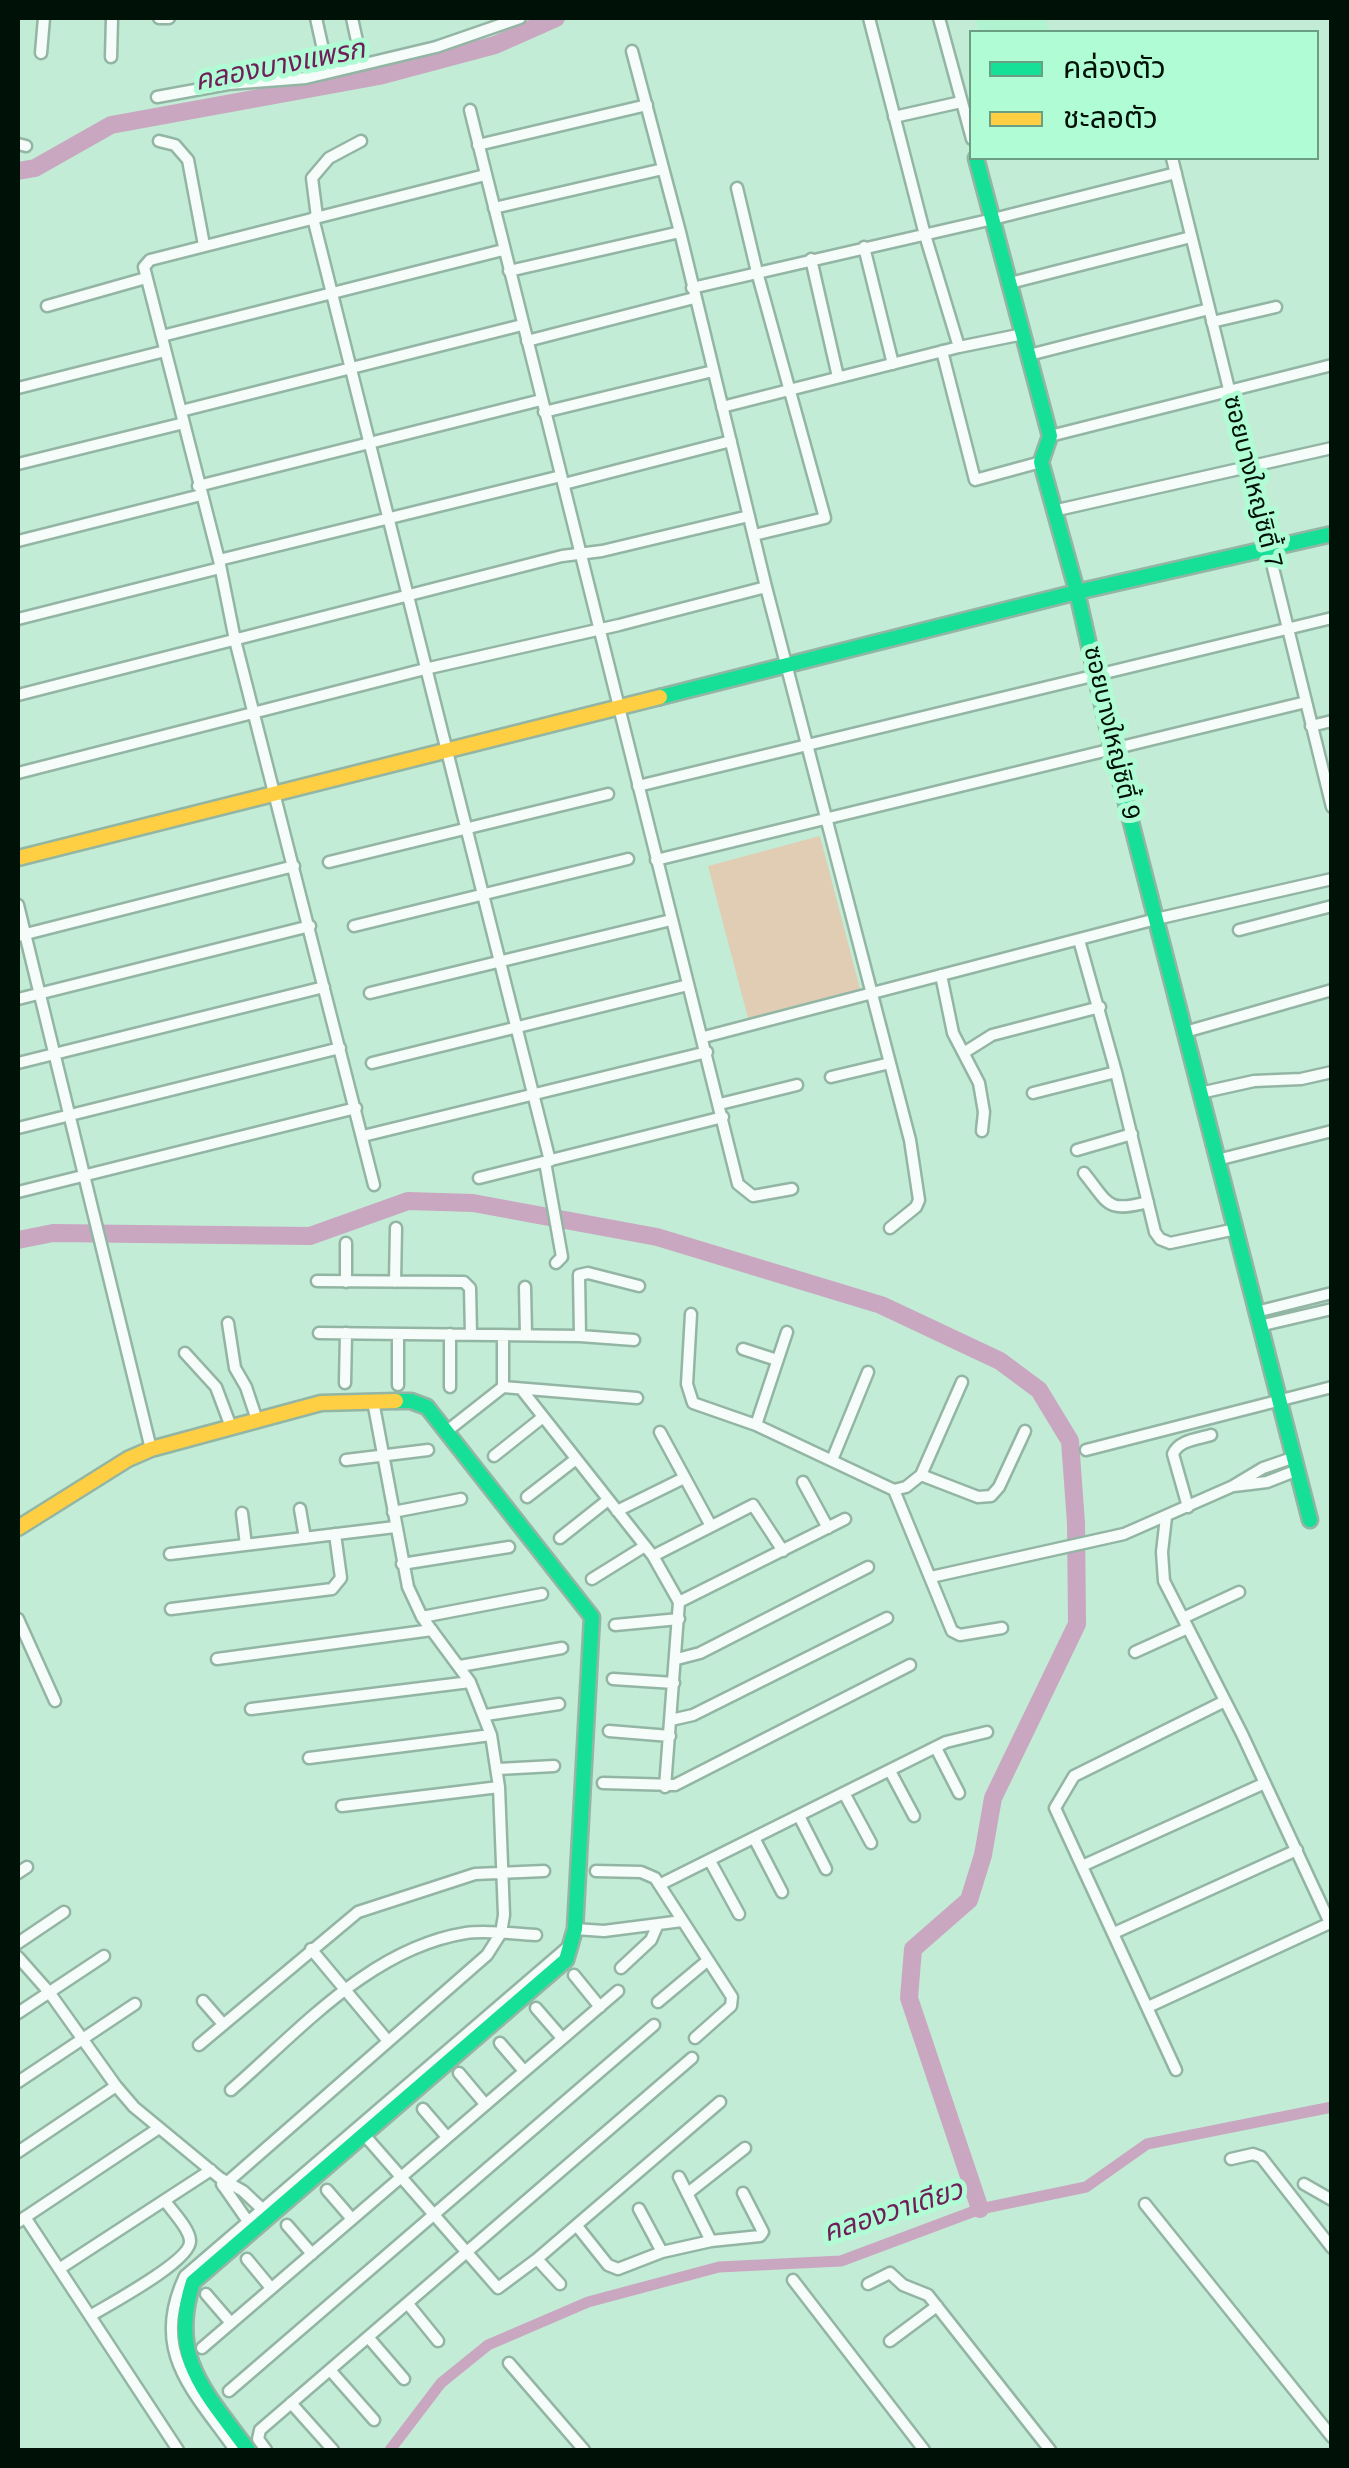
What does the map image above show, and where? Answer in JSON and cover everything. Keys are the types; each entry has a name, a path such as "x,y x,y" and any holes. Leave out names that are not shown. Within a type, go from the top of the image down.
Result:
{"street":[{"path":"41,53 44,18"},
{"path":"111,57 112,18"},
{"path":"159,18 169,18"},
{"path":"316,18 328,72"},
{"path":"352,18 362,64"},
{"path":"156,97 228,84 306,78 436,47 517,18"},
{"path":"870,18 958,347"},
{"path":"940,18 969,129"},
{"path":"632,51 890,1063 919,1191 916,1207 890,1228"},
{"path":"894,117 961,102"},
{"path":"478,146 647,105"},
{"path":"470,110 740,1188 752,1196 792,1189"},
{"path":"158,141 175,145 188,160 204,245"},
{"path":"361,141 329,158 312,178 315,218 534,1096 560,1236 562,1258 556,1263"},
{"path":"942,351 975,480 1041,462 1050,436 977,160"},
{"name":"ซอยบางใหญ่ซิตี้ 7","path":"1173,160 1332,807"},
{"path":"494,208 663,169"},
{"path":"527,340 757,272 1176,173"},
{"path":"374,1186 235,640 146,278 146,262 485,175"},
{"path":"738,188 757,272 825,518 754,535"},
{"path":"509,271 680,232"},
{"path":"1010,283 1191,236"},
{"path":"864,247 892,364"},
{"path":"162,336 503,250"},
{"path":"811,259 838,377"},
{"path":"47,306 146,278"},
{"path":"1212,322 1276,307"},
{"path":"1029,355 1209,310"},
{"path":"18,464 352,368 522,325"},
{"path":"722,407 1023,334"},
{"path":"18,388 165,351"},
{"path":"1050,436 1332,365"},
{"path":"18,542 370,443 713,370"},
{"path":"18,619 388,518 731,442"},
{"path":"1052,511 1332,448"},
{"name":"ซอยบางใหญ่ซิตี้ 9","path":"1041,462 1310,1520"},
{"path":"18,696 407,594 749,516"},
{"path":"18,858 1077,592 1332,534"},
{"path":"18,773 425,668 766,587"},
{"path":"638,786 1332,618"},
{"path":"656,860 1306,702"},
{"path":"1312,726 1332,721"},
{"path":"329,862 608,794"},
{"path":"354,926 628,859"},
{"path":"21,936 294,866"},
{"path":"704,1037 1156,919 1332,879"},
{"path":"18,905 21,936 106,1254 151,1449"},
{"path":"1239,930 1332,906"},
{"path":"370,993 671,920"},
{"path":"18,999 310,926"},
{"path":"1080,940 1156,1232 1164,1242 1182,1242 1236,1229"},
{"path":"942,975 953,1033 979,1083 984,1112 982,1130"},
{"path":"372,1063 688,985"},
{"path":"18,1063 324,987"},
{"path":"1185,1032 1332,990"},
{"path":"965,1052 992,1035 1100,1007"},
{"path":"18,1128 340,1048"},
{"path":"363,1136 707,1052"},
{"path":"831,1077 890,1063"},
{"path":"1032,1093 1116,1072"},
{"path":"1200,1093 1254,1081 1302,1079 1332,1072"},
{"path":"720,1104 796,1085"},
{"path":"18,1192 356,1108"},
{"path":"478,1178 722,1117"},
{"path":"1217,1160 1332,1131"},
{"path":"1078,1150 1132,1134"},
{"path":"1084,1173 1114,1207 1122,1209 1148,1202"},
{"path":"395,1282 396,1228"},
{"path":"346,1243 346,1282"},
{"path":"580,1336 578,1275 588,1273 639,1286"},
{"path":"317,1281 467,1284 470,1334"},
{"path":"525,1287 526,1335"},
{"path":"1257,1319 1332,1292"},
{"path":"1257,1319 1332,1309"},
{"path":"691,1314 687,1384 690,1399 698,1406 756,1425 894,1490 906,1487 921,1474 962,1382"},
{"path":"228,1323 235,1368 258,1420"},
{"path":"756,1425 787,1332"},
{"path":"319,1333 634,1340"},
{"path":"345,1383 346,1334"},
{"path":"398,1334 398,1385"},
{"path":"450,1334 450,1387"},
{"path":"502,1387 503,1335"},
{"path":"743,1349 778,1360"},
{"path":"186,1353 210,1378 231,1427"},
{"path":"210,1378 235,1368"},
{"path":"832,1460 868,1372"},
{"path":"447,1431 502,1387 637,1398"},
{"path":"1086,1450 1332,1388"},
{"path":"522,1390 653,1556 679,1602 665,1787"},
{"path":"59,2269 165,2201 221,2179 487,1955 501,1934 502,1848 492,1735 470,1682 422,1617 408,1587 374,1401"},
{"path":"18,1528 128,1459 151,1449 321,1403 420,1403 447,1431 592,1617 575,1929 566,1960 256,2217 193,2282 183,2305 180,2332 186,2358 235,2450"},
{"path":"494,1456 543,1417"},
{"path":"921,1474 978,1498 992,1496 1000,1487 1024,1431"},
{"path":"660,1432 710,1526"},
{"path":"1188,1506 1173,1454 1184,1442 1211,1435"},
{"path":"346,1460 428,1450"},
{"path":"527,1497 576,1459"},
{"path":"931,1577 1097,1542 1166,1517 1263,1468 1294,1465"},
{"path":"617,1511 684,1478"},
{"path":"803,1482 828,1528"},
{"path":"894,1490 952,1632 960,1635 1002,1628"},
{"path":"393,1512 462,1499"},
{"path":"560,1538 608,1500"},
{"path":"653,1556 753,1505 782,1551"},
{"path":"300,1509 305,1538"},
{"path":"242,1513 246,1545"},
{"path":"1148,2006 1330,1923 1164,1580 1166,1517"},
{"path":"679,1602 845,1520"},
{"path":"170,1554 395,1526"},
{"path":"171,1609 332,1590 341,1578 335,1534"},
{"path":"592,1580 645,1546"},
{"path":"402,1564 509,1548"},
{"path":"677,1659 700,1652 868,1566"},
{"path":"1135,1652 1239,1592"},
{"path":"422,1617 542,1594"},
{"path":"18,1618 55,1701"},
{"path":"672,1720 693,1715 887,1618"},
{"path":"615,1625 679,1619"},
{"path":"216,1659 432,1630"},
{"path":"460,1666 562,1648"},
{"path":"603,1783 674,1785 910,1665"},
{"path":"613,1678 674,1683"},
{"path":"251,1709 470,1682"},
{"path":"1176,2070 1056,1808 1069,1782 1082,1771 1225,1701"},
{"path":"486,1715 559,1704"},
{"path":"609,1730 670,1736"},
{"path":"662,1884 953,1739 988,1732"},
{"path":"308,1758 492,1735"},
{"path":"936,1748 960,1793"},
{"path":"498,1769 554,1766"},
{"path":"890,1770 914,1816"},
{"path":"1082,1866 1265,1783"},
{"path":"342,1806 499,1787"},
{"path":"844,1793 871,1843"},
{"path":"799,1816 826,1869"},
{"path":"754,1838 782,1892"},
{"path":"1114,1933 1297,1850"},
{"path":"710,1860 739,1914"},
{"path":"199,2045 311,1950 368,1908 475,1874 544,1871"},
{"path":"596,1871 640,1872 662,1884 732,1997 732,2003 695,2038"},
{"path":"18,1943 64,1912"},
{"path":"575,1929 604,1931 682,1920"},
{"path":"621,1968 651,1940 658,1924"},
{"path":"231,2090 377,1966 461,1934 536,1936"},
{"path":"311,1950 388,2041"},
{"path":"18,2013 104,1956"},
{"path":"18,1957 49,1992 116,2086 221,2179 256,2217"},
{"path":"658,2002 707,1961"},
{"path":"574,1976 600,2006"},
{"path":"202,2348 618,1991"},
{"path":"203,2001 223,2024"},
{"path":"18,2082 134,2004"},
{"path":"536,2008 562,2038"},
{"path":"229,2391 654,2025"},
{"path":"500,2043 524,2071"},
{"path":"266,2450 258,2434 692,2058"},
{"path":"459,2073 484,2104"},
{"path":"18,2152 116,2086"},
{"path":"360,2130 498,2288 577,2226 720,2102"},
{"path":"423,2110 447,2137"},
{"path":"159,2128 21,2220 59,2269 178,2450"},
{"path":"688,2193 745,2148"},
{"path":"1231,2159 1252,2154 1261,2157 1332,2248"},
{"path":"679,2177 711,2240"},
{"path":"221,2179 256,2217"},
{"path":"1304,2184 1332,2200"},
{"path":"327,2190 352,2219"},
{"path":"577,2226 614,2268 711,2240 762,2235 743,2193"},
{"path":"90,2316 176,2262 190,2246 190,2237 165,2201"},
{"path":"1145,2204 1332,2436"},
{"path":"639,2210 662,2252"},
{"path":"286,2225 312,2254"},
{"path":"537,2259 560,2284"},
{"path":"247,2260 272,2288"},
{"path":"868,2284 890,2273 904,2285 928,2295 1050,2450"},
{"path":"792,2280 924,2450"},
{"path":"206,2294 231,2323"},
{"path":"408,2304 438,2341"},
{"path":"890,2341 937,2306"},
{"path":"368,2338 404,2379"},
{"path":"508,2363 584,2450"},
{"path":"330,2370 374,2420"},
{"path":"291,2404 333,2450"},
{"path":"227,2429 248,2450"}],"shaded area":[{"path":"975,18 1045,18 1048,30 978,30"},
{"path":"820,836 860,989 748,1018 708,866"}],"waterway":[{"name":"คลองบางแพรก","path":"18,171 35,168 111,125 379,76 495,45 556,18"},
{"path":"18,1240 53,1233 310,1236 408,1201 473,1203 657,1237 881,1305 1000,1361 1039,1390 1070,1441 1077,1624 993,1798 983,1855 969,1900 913,1949 909,1998 980,2209"},
{"name":"คลองวาเดียว","path":"390,2450 441,2383 488,2345 588,2302 719,2267 841,2261 980,2209 1086,2187 1147,2144 1332,2107"}],"traffic: fast":[{"path":"977,160 1050,436 1041,462 1310,1520"},
{"path":"660,697 1077,592 1332,534"},
{"path":"248,2450 206,2391 188,2353 186,2309 193,2282 566,1960 575,1929 592,1617 427,1407 396,1401"}],"traffic: slow":[{"path":"18,858 660,697"},
{"path":"18,1528 128,1459 151,1449 321,1403 396,1401"}]}
